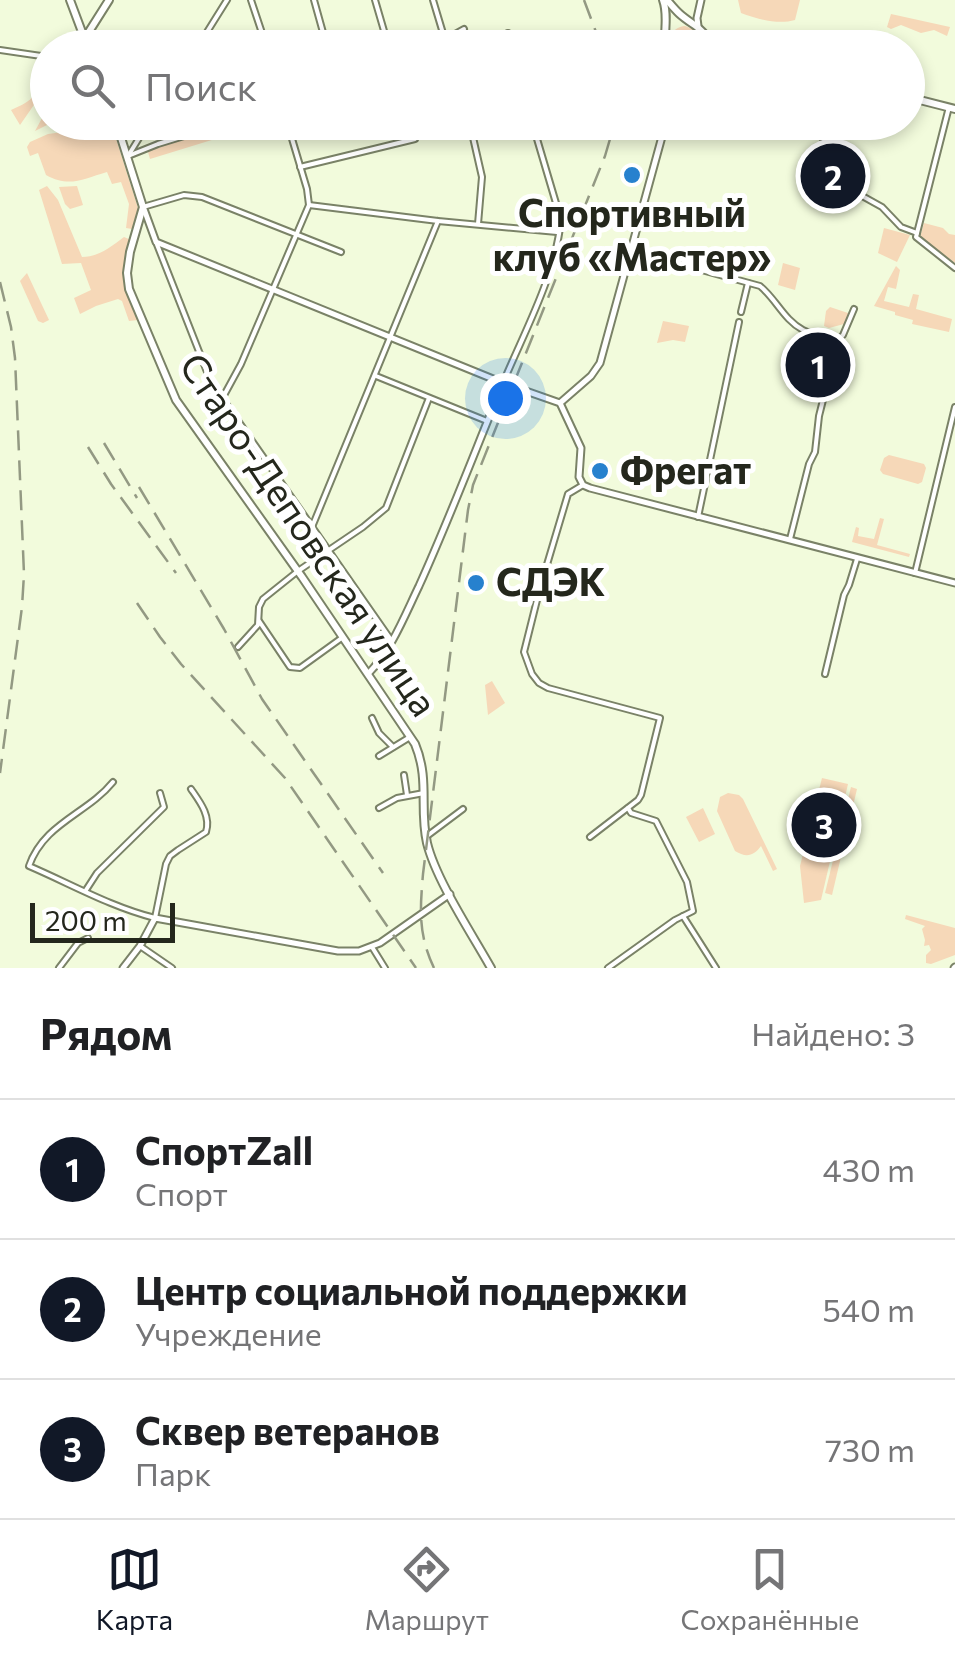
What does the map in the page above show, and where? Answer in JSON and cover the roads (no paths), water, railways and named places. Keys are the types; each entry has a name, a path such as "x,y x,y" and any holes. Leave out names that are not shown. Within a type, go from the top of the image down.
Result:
{"main road":[{"path":"70,0 81,30"},
{"path":"89,30 109,0"},
{"path":"665,0 679,22 700,29"},
{"path":"665,0 666,30"},
{"path":"76,14 98,17"},
{"path":"670,30 679,22"},
{"path":"925,101 952,108"},
{"path":"122,140 142,207"},
{"name":"Старо-Деповская улица","path":"142,207 130,252 128,289 168,384 410,737 423,764 426,836 431,854 491,968"}],"street":[{"path":"208,30 227,0"},
{"path":"251,0 260,30"},
{"path":"314,0 322,30"},
{"path":"375,0 384,30"},
{"path":"433,0 442,30"},
{"path":"700,29 698,9 702,0"},
{"path":"679,22 698,9"},
{"path":"0,50 30,54"},
{"path":"952,108 916,237 955,268"},
{"path":"128,156 138,140"},
{"path":"128,156 171,140"},
{"path":"222,399 241,364 308,204 292,140"},
{"path":"300,167 407,140"},
{"path":"473,140 482,177 478,224"},
{"path":"368,674 392,641 432,557 556,254 561,220 537,140"},
{"path":"560,403 600,363 661,140"},
{"path":"822,140 844,161 846,178 855,192 882,207 901,227 917,233"},
{"path":"341,252 202,198 184,196 142,207 204,366 222,399 392,641"},
{"path":"308,204 560,232"},
{"path":"312,527 438,221"},
{"path":"156,242 560,403 581,448 579,478 584,485 955,584"},
{"path":"632,251 760,286 798,327 838,340"},
{"path":"741,312 748,284"},
{"path":"790,541 815,452 819,416 838,340 854,309"},
{"path":"698,517 738,322"},
{"path":"374,375 487,422"},
{"path":"342,637 300,668 290,667 259,621 259,608 263,599 298,571 386,508 429,398"},
{"path":"916,573 955,407"},
{"path":"584,485 568,494 524,652 532,674 548,688 660,718 640,796 590,837"},
{"path":"825,674 857,558"},
{"path":"238,647 259,621"},
{"path":"372,718 379,733 393,747"},
{"path":"379,756 410,737"},
{"path":"404,775 407,795"},
{"path":"114,782 102,796 47,836 35,849 30,866 125,910 338,951 372,947 450,894"},
{"path":"124,968 155,918 170,856 206,832 203,807 191,789"},
{"path":"86,890 97,873 164,806 160,793"},
{"path":"379,808 407,795 424,793"},
{"path":"608,968 692,911 687,882 656,821 631,813 628,808"},
{"path":"426,836 463,809"},
{"path":"683,916 714,967"},
{"path":"60,968 78,943 88,938"},
{"path":"140,946 172,968"},
{"path":"372,947 384,968"}],"railway":[{"path":"584,0 595,30"},
{"path":"434,968 421,922 423,874 473,485 610,140"},
{"path":"0,282 15,358 24,574 0,773"},
{"path":"104,443 137,498"},
{"path":"88,447 176,573"},
{"path":"139,487 262,699 383,873"},
{"path":"137,603 181,664 285,778 416,968"}],"place":[{"name":"Спортивный клуб «Мастер»","path":"632,175"},
{"name":"Центр социальной поддержки","path":"833,176"},
{"name":"СпортZall","path":"818,365"},
{"name":"Фрегат","path":"600,471"},
{"name":"СДЭК","path":"476,583"},
{"name":"Сквер ветеранов","path":"824,825"}]}
